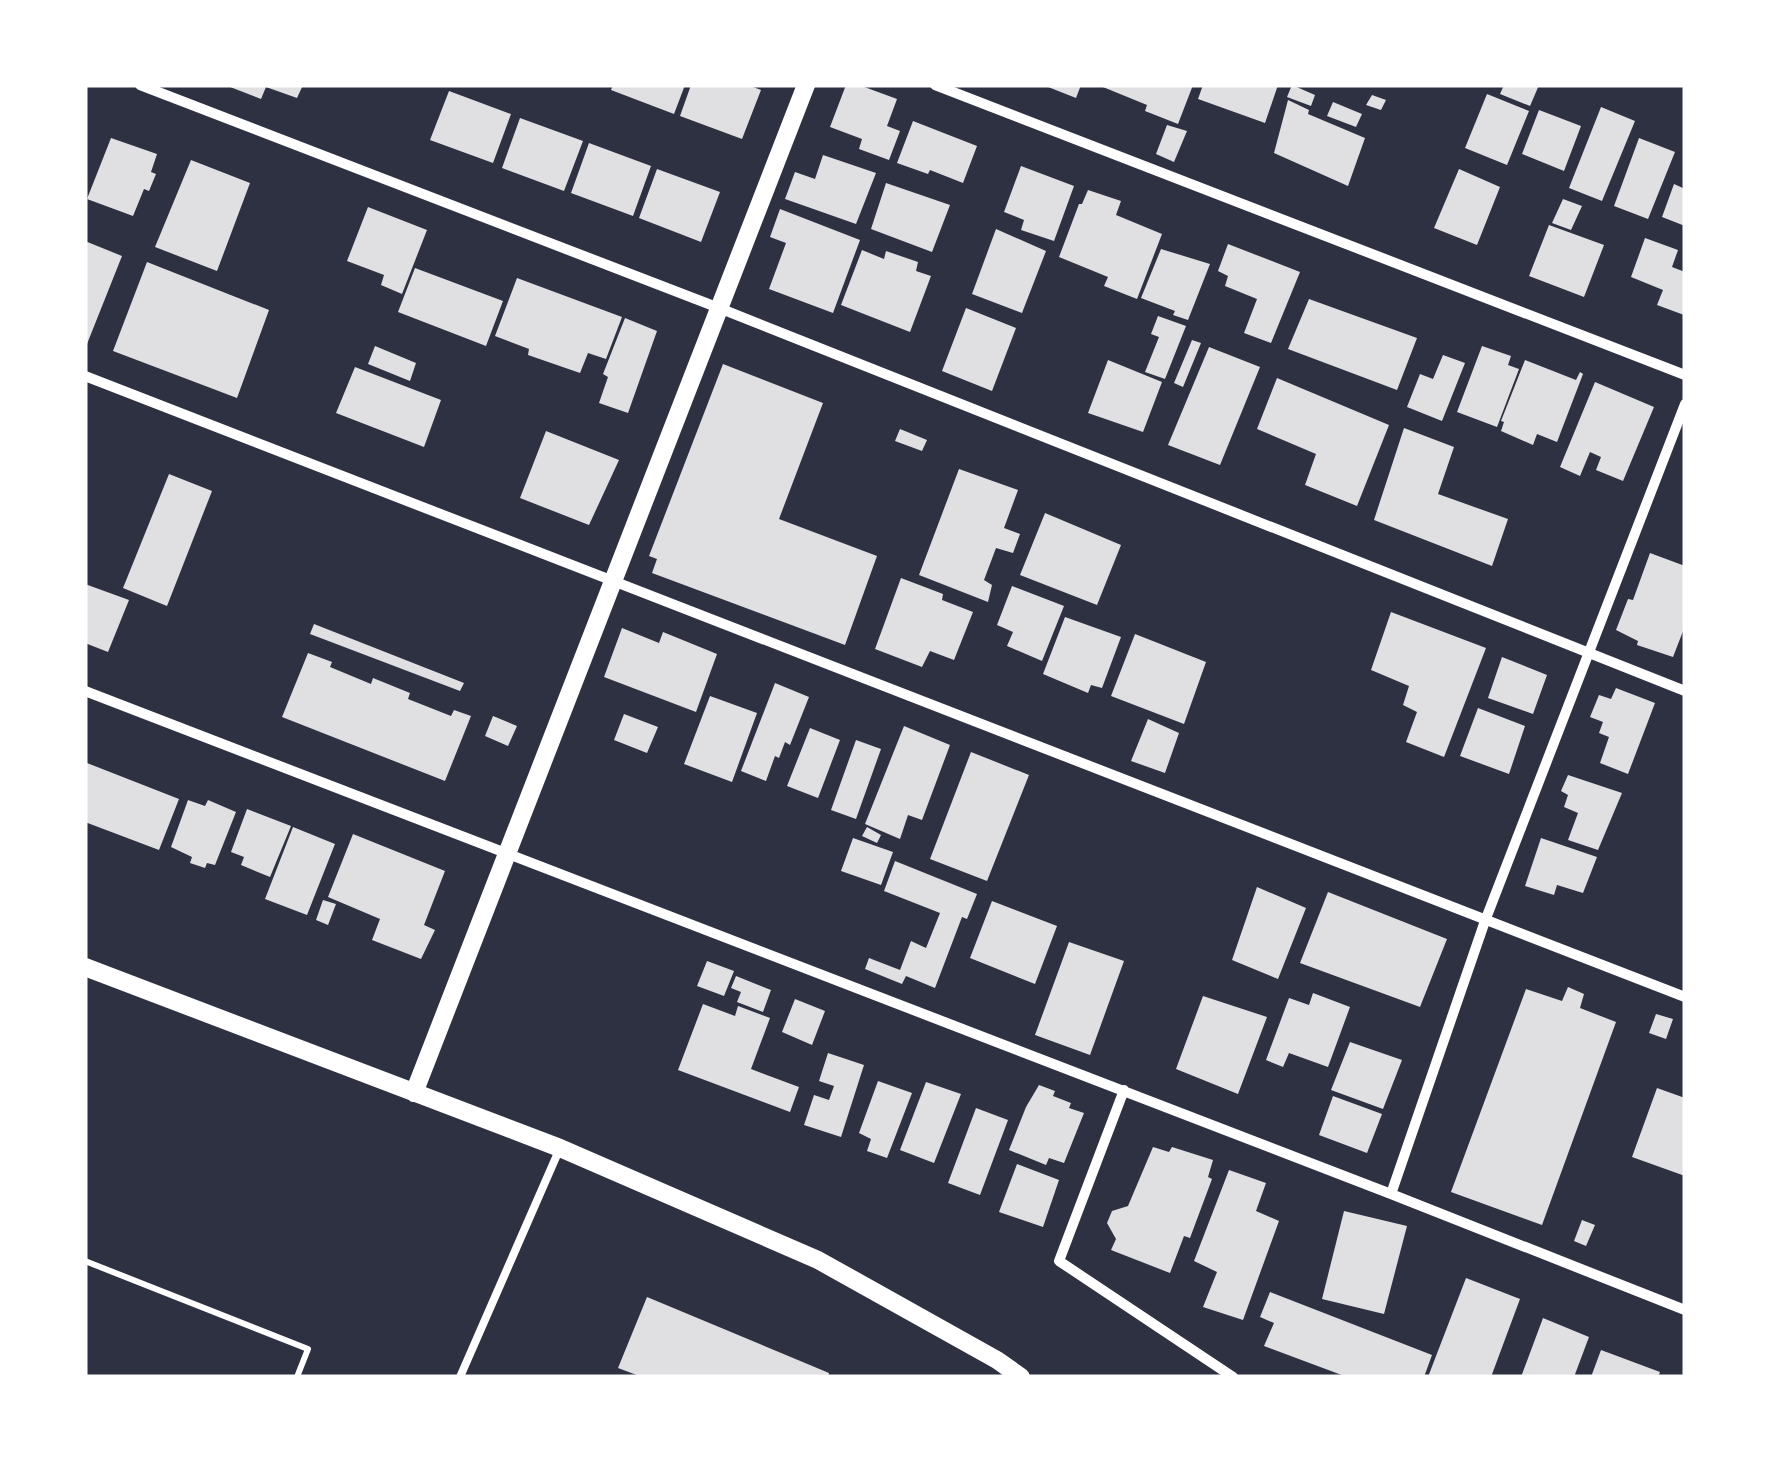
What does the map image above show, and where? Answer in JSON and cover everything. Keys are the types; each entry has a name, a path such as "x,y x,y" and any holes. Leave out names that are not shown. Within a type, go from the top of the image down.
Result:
{"street":[{"path":"140,85 719,308 1685,691"},
{"path":"414,1094 806,85"},
{"path":"935,85 1685,375"},
{"path":"85,376 1685,997"},
{"path":"1391,1194 1485,921 1685,404"},
{"path":"85,691 1685,1310"},
{"path":"85,967 560,1148 818,1260 1021,1377"},
{"path":"1124,1090 1058,1261 1233,1377"}],"lane":[{"path":"460,1377 560,1148"}],"path":[{"path":"85,1261 308,1349 297,1377"}],"building":[{"path":"225,85 303,85 297,98 266,87 261,99"},
{"path":"613,85 685,85 674,114 611,90"},
{"path":"691,85 748,85 761,90 742,139 680,116"},
{"path":"846,85 859,85 897,99 887,126 900,131 889,160 859,149 862,139 830,127"},
{"path":"1043,85 1081,85 1076,98"},
{"path":"1098,85 1193,85 1178,124 1145,111 1147,105"},
{"path":"1203,85 1278,85 1265,123 1198,99"},
{"path":"1292,85 1315,95 1311,106 1287,97"},
{"path":"1504,85 1539,85 1530,106 1500,94"},
{"path":"449,91 511,114 493,163 430,140"},
{"path":"1487,94 1529,111 1507,165 1465,148"},
{"path":"1372,95 1386,100 1381,110 1366,105"},
{"path":"1288,100 1309,110 1308,114 1365,138 1348,186 1274,153"},
{"path":"1333,102 1362,114 1356,127 1327,116"},
{"path":"1601,107 1635,121 1602,201 1569,188"},
{"path":"1539,110 1581,126 1564,171 1522,154"},
{"path":"520,118 583,141 564,191 502,168"},
{"path":"913,121 977,146 963,183 897,163"},
{"path":"1167,125 1187,131 1174,162 1156,154"},
{"path":"111,138 157,154 151,172 156,174 149,191 144,189 133,216 87,199"},
{"path":"1639,138 1675,152 1648,219 1614,206"},
{"path":"589,143 651,166 633,216 571,193"},
{"path":"823,155 876,173 856,224 785,199 795,172 815,179"},
{"path":"191,160 250,183 217,271 155,247"},
{"path":"1021,166 1074,186 1054,241 1021,230 1024,220 1004,212"},
{"path":"657,169 720,192 701,242 639,218"},
{"path":"1459,169 1500,187 1477,245 1434,228"},
{"path":"886,183 950,205 932,252 871,229"},
{"path":"1674,184 1685,189 1685,226 1662,217"},
{"path":"1088,190 1121,201 1116,215 1162,234 1137,299 1104,286 1108,277 1059,257"},
{"path":"1563,199 1582,206 1571,230 1552,223"},
{"path":"368,207 427,230 402,294 381,285 384,275 347,261"},
{"path":"780,209 860,240 833,313 769,289 786,243 770,237"},
{"path":"1549,225 1604,245 1584,297 1529,276"},
{"path":"996,229 1046,251 1022,313 972,294"},
{"path":"1645,238 1678,250 1672,267 1685,272 1684,315 1657,305 1663,290 1631,277"},
{"path":"85,241 122,256 85,349"},
{"path":"1228,244 1300,272 1271,343 1244,333 1257,299 1225,286 1228,276 1218,271"},
{"path":"1161,249 1210,264 1188,320 1141,298"},
{"path":"862,250 884,259 886,251 918,262 916,271 931,276 910,332 841,305"},
{"path":"147,262 269,310 237,398 113,351"},
{"path":"415,268 503,301 486,346 398,312"},
{"path":"517,278 622,317 606,359 588,353 580,373 528,355 529,349 495,336"},
{"path":"1309,299 1417,338 1397,390 1288,349"},
{"path":"966,308 1016,328 992,391 942,371"},
{"path":"1158,316 1186,326 1165,379 1145,372 1159,337 1151,334"},
{"path":"625,318 657,331 628,413 599,403 608,377 603,374"},
{"path":"1192,340 1201,343 1183,387 1174,383"},
{"path":"375,346 416,363 410,381 368,364"},
{"path":"1482,346 1511,356 1508,365 1519,369 1497,427 1457,412"},
{"path":"1209,347 1260,367 1220,465 1168,445"},
{"path":"1443,355 1465,363 1442,421 1407,407 1420,374 1433,379"},
{"path":"1108,360 1162,382 1143,432 1088,413"},
{"path":"1525,360 1576,380 1580,372 1583,374 1557,442 1537,434 1533,445 1501,431 1501,421"},
{"path":"723,364 823,403 779,519 877,556 845,645 652,573 657,559 649,556"},
{"path":"355,367 441,400 424,447 336,413"},
{"path":"1277,378 1389,425 1357,506 1305,485 1316,454 1257,429"},
{"path":"1595,382 1654,407 1623,481 1596,470 1601,457 1590,452 1580,476 1560,467"},
{"path":"1404,428 1454,447 1438,494 1508,519 1492,566 1374,520"},
{"path":"900,429 927,440 922,451 895,441"},
{"path":"546,431 619,460 589,525 520,498"},
{"path":"959,469 1018,490 1004,528 1020,534 1013,553 996,548 984,580 992,585 988,602 919,575"},
{"path":"169,474 212,491 167,606 123,588"},
{"path":"1045,513 1121,545 1097,605 1020,575"},
{"path":"1650,553 1685,566 1685,626 1673,657 1637,645 1638,641 1616,630 1628,599 1633,600"},
{"path":"901,578 943,594 942,600 973,612 954,660 930,651 922,667 875,649"},
{"path":"85,584 129,600 108,652 85,643"},
{"path":"1012,586 1064,606 1042,661 1007,646 1013,632 997,625"},
{"path":"1391,612 1486,648 1444,757 1406,742 1417,712 1403,705 1409,686 1371,670"},
{"path":"1065,617 1121,637 1102,688 1091,685 1088,693 1043,674"},
{"path":"314,624 464,683 460,691 310,634"},
{"path":"622,628 659,643 663,632 717,654 696,712 604,677"},
{"path":"1135,634 1206,662 1184,724 1111,696"},
{"path":"308,653 371,684 373,678 410,693 408,699 451,716 454,710 471,716 445,781 282,717"},
{"path":"1502,657 1547,675 1533,714 1488,698"},
{"path":"775,683 809,697 790,745 785,742 779,758 775,756 766,781 741,771"},
{"path":"1616,688 1655,703 1628,774 1600,763 1609,737 1599,733 1603,722 1590,717 1599,695 1611,699"},
{"path":"710,696 757,713 732,782 684,764"},
{"path":"1478,708 1525,726 1509,774 1460,756"},
{"path":"624,714 658,727 647,753 614,740"},
{"path":"493,716 517,726 508,746 485,736"},
{"path":"1148,719 1179,733 1165,773 1131,761"},
{"path":"904,726 950,745 922,820 908,815 900,839 865,824"},
{"path":"810,728 840,740 818,798 787,786"},
{"path":"856,740 881,749 856,819 831,810"},
{"path":"971,752 1029,775 987,881 930,859"},
{"path":"87,763 179,799 159,850 85,822"},
{"path":"1568,775 1622,793 1598,850 1568,840 1578,813 1564,807 1568,795 1561,791"},
{"path":"188,800 205,806 208,800 236,812 215,865 207,863 205,868 190,863 192,857 171,847"},
{"path":"247,809 291,826 270,877 241,865 244,857 231,852"},
{"path":"293,827 335,844 307,915 265,899"},
{"path":"867,827 881,835 877,843 862,836"},
{"path":"353,834 445,871 424,925 435,930 421,959 372,940 380,919 328,897"},
{"path":"853,838 893,852 881,885 841,871"},
{"path":"1541,838 1597,857 1583,893 1557,885 1554,895 1525,886"},
{"path":"895,861 977,894 967,919 962,917 935,988 906,976 902,984 865,969 869,958 900,970 911,941 926,948 940,913 884,891"},
{"path":"1257,887 1306,908 1278,979 1232,960"},
{"path":"1328,892 1447,939 1420,1007 1300,963"},
{"path":"323,900 336,904 328,925 316,920"},
{"path":"992,901 1057,926 1035,984 970,958"},
{"path":"1069,942 1124,961 1090,1055 1035,1035"},
{"path":"707,961 734,971 724,996 697,986"},
{"path":"736,976 771,990 763,1012 737,1002 741,992 731,988"},
{"path":"1568,987 1584,994 1580,1008 1616,1022 1542,1225 1451,1192 1526,989 1562,1001"},
{"path":"1313,993 1350,1007 1328,1067 1289,1053 1283,1067 1266,1060 1289,998 1309,1005"},
{"path":"1203,996 1267,1017 1238,1094 1176,1069"},
{"path":"795,999 825,1011 812,1045 782,1032"},
{"path":"703,1004 735,1016 738,1006 770,1018 751,1069 799,1087 790,1112 678,1070"},
{"path":"1656,1014 1673,1019 1666,1039 1649,1033"},
{"path":"1350,1042 1402,1060 1383,1109 1331,1090"},
{"path":"828,1053 864,1065 841,1137 804,1125 814,1095 829,1100 834,1086 819,1081"},
{"path":"878,1081 912,1093 887,1158 867,1151 871,1139 859,1133"},
{"path":"926,1082 961,1094 934,1163 900,1150"},
{"path":"1039,1085 1071,1103 1069,1108 1084,1113 1064,1163 1049,1158 1046,1165 1009,1150"},
{"path":"1657,1088 1685,1098 1685,1176 1632,1157"},
{"path":"1333,1096 1382,1114 1367,1153 1319,1135"},
{"path":"976,1108 1008,1120 980,1195 948,1183"},
{"path":"1153,1147 1169,1152 1172,1147 1213,1160 1208,1177 1212,1179 1190,1238 1184,1236 1170,1273 1111,1250 1116,1239 1107,1223 1112,1211 1128,1206"},
{"path":"1017,1164 1059,1180 1043,1227 999,1212"},
{"path":"1229,1170 1266,1183 1256,1211 1279,1221 1243,1320 1203,1307 1217,1272 1194,1261"},
{"path":"1344,1211 1407,1226 1384,1314 1322,1299"},
{"path":"1582,1220 1595,1225 1586,1246 1574,1241"},
{"path":"1466,1278 1520,1299 1491,1377 1428,1377"},
{"path":"1270,1292 1432,1355 1424,1377 1347,1377 1264,1346 1274,1323 1260,1317"},
{"path":"647,1297 829,1373 828,1377 642,1377 618,1368"},
{"path":"1543,1318 1589,1337 1574,1377 1521,1377"},
{"path":"1601,1350 1660,1372 1658,1377 1591,1377"}]}
